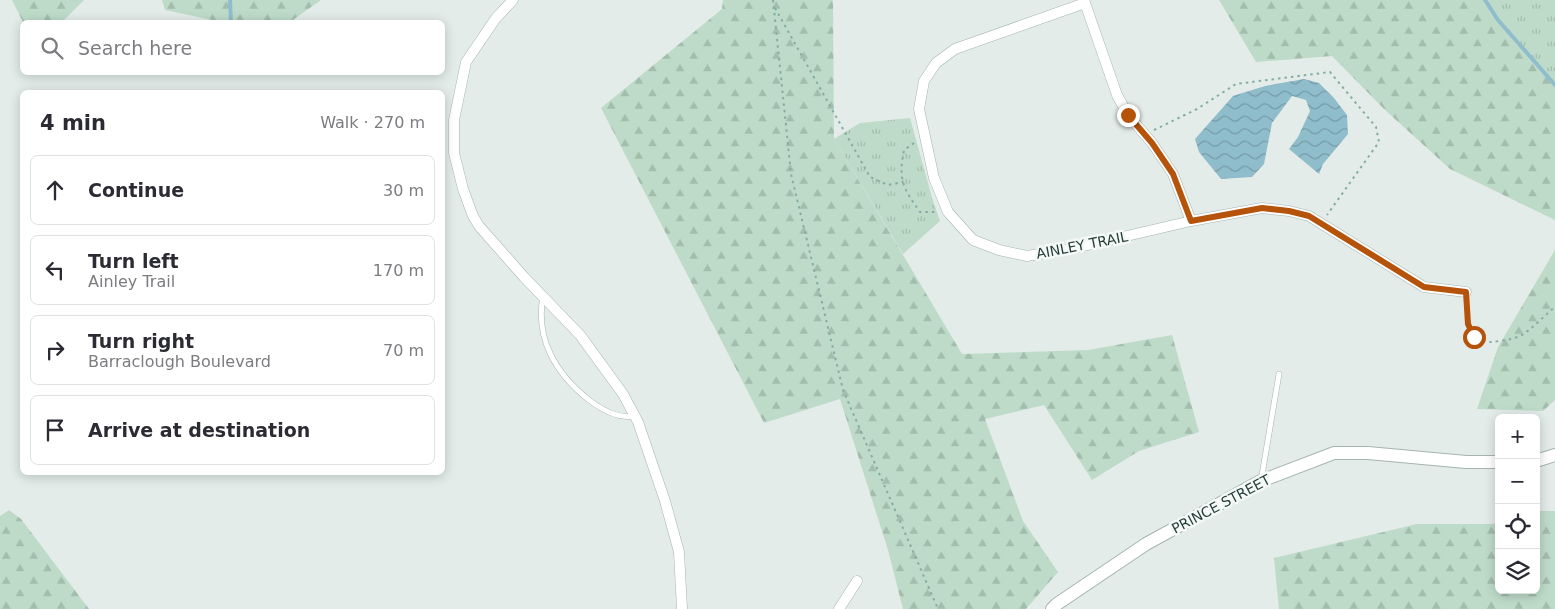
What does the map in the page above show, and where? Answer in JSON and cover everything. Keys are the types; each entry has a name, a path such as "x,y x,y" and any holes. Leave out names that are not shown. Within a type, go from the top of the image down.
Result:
{"street":[{"path":"512,0 496,18 466,62 454,120 454,154 463,188 473,216 479,226 524,277 580,335 623,394 635,416 665,501 680,552 682,609"},
{"path":"1084,2 1117,95 1128,115 1173,174 1191,221"},
{"name":"AINLEY TRAIL","path":"1084,2 955,49 936,63 924,81 919,109 934,178 947,210 974,240 999,250 1027,256 1071,249 1191,221 1262,208 1289,211 1309,216 1424,287 1466,292"},
{"name":"PRINCE STREET","path":"1052,609 1146,544 1261,481 1334,453 1368,452 1466,462 1495,462"},
{"path":"1540,460 1555,455"},
{"path":"839,609 857,581"}],"lane":[{"path":"543,295 540,316 543,333 550,355 559,369 574,388 597,406 626,418 635,416"},
{"path":"1261,481 1279,374"}],"path":[{"path":"769,0 870,177 888,185 903,182"},
{"path":"773,0 791,174 843,390 938,609"},
{"path":"1144,134 1197,109 1236,84 1330,72 1376,127 1379,142 1321,223"},
{"path":"925,136 904,150 900,169 906,193 920,212 947,210"},
{"path":"1466,292 1468,324 1474,337 1479,341 1494,342 1512,339 1524,334 1555,307"}],"green space":[{"path":"12,0 84,0 64,20 22,20"},
{"path":"162,0 321,0 293,20 212,20 165,10"},
{"path":"723,0 833,0 834,139 962,354 1088,350 1172,335 1199,432 1139,451 1092,480 1044,405 985,419 1023,521 1058,572 1026,609 903,609 888,550 840,399 764,423 601,108 722,9"},
{"path":"1219,0 1508,0 1512,39 1541,73 1555,82 1555,220 1450,169 1385,110 1332,56 1256,62"},
{"path":"1481,0 1555,0 1555,82 1541,73"},
{"path":"910,118 940,221 903,254 834,139 860,123"},
{"path":"1555,250 1555,400 1543,411 1477,409 1498,347"},
{"path":"9,510 21,519 89,609 0,609 0,516"},
{"path":"1540,511 1555,511 1555,609 1279,609 1274,558 1417,524 1495,523 1495,594 1540,594"}],"water":[{"path":"1304,79 1319,83 1347,115 1348,134 1323,164 1319,174 1289,149 1298,137 1310,111 1306,100 1292,96 1272,123 1264,164 1252,177 1221,179 1199,152 1195,139 1233,96 1265,86"}],"waterway":[{"path":"230,0 231,20"},
{"path":"1485,0 1498,20 1555,85"}],"route":[{"path":"1128,115 1152,143 1173,174 1191,221 1262,208 1289,211 1309,216 1424,287 1466,292 1468,324 1474,337"}]}
